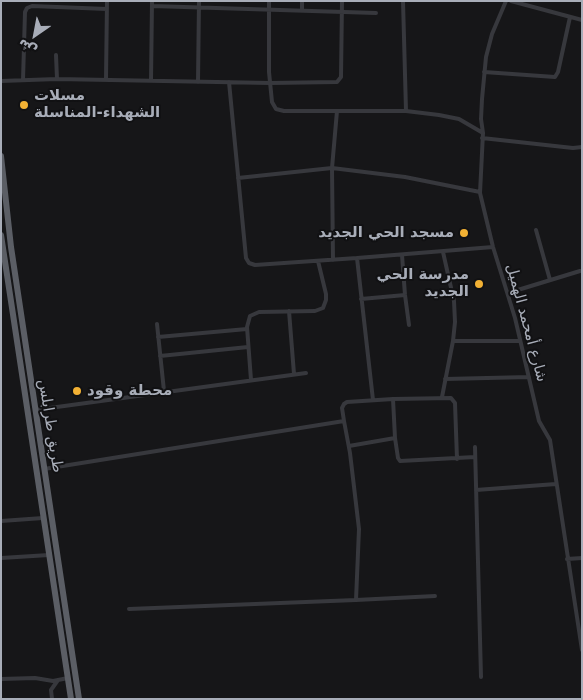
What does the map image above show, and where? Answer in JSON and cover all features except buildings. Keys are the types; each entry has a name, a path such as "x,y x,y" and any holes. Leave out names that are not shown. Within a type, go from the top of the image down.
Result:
{"highway":[{"name":"طريق طرابلس","path":"1,156 11,247 79,699"},
{"path":"1,235 72,699"}],"street":[{"path":"106,79 107,1"},
{"path":"198,82 199,1"},
{"path":"269,1 270,84 272,102 276,108 284,111 406,111 448,116 458,119 483,135 573,148 582,147"},
{"path":"302,1 302,10"},
{"path":"1,81 106,79 270,84 336,82 339,81 342,1"},
{"path":"403,1 406,111"},
{"name":"شارع أمحمد الهميل","path":"506,1 487,46 481,120 483,135 480,192 493,247 508,293 539,421 550,440 567,559 580,620 582,650"},
{"path":"511,1 582,20"},
{"path":"151,81 152,4 199,8 376,13"},
{"path":"24,80 25,12 27,8 32,6 107,9"},
{"path":"484,72 555,77 558,72 570,17"},
{"path":"56,55 57,79"},
{"path":"229,82 246,258 249,263 255,265 334,260 493,247"},
{"path":"334,260 332,168 337,111"},
{"path":"238,178 332,168 405,177 480,192"},
{"path":"536,230 550,280"},
{"path":"442,397 455,322 454,302 443,252"},
{"path":"402,255 409,325"},
{"path":"357,258 360,300 373,400"},
{"path":"251,380 248,321 254,313 259,312 320,310 325,304 326,294 318,261"},
{"path":"508,293 580,271"},
{"path":"360,300 405,294"},
{"path":"289,311 294,374"},
{"path":"157,324 164,392"},
{"path":"158,337 247,329"},
{"path":"453,341 520,341"},
{"path":"160,356 248,347"},
{"path":"35,410 306,373"},
{"path":"445,379 529,377"},
{"path":"356,600 359,530 349,446 342,408 345,403 393,399 451,398 454,401 458,459"},
{"path":"393,399 395,438 398,458 402,462 475,458"},
{"path":"44,470 344,421"},
{"path":"349,446 395,438"},
{"path":"475,447 481,677"},
{"path":"476,490 556,484"},
{"path":"1,521 43,518"},
{"path":"1,558 49,555"},
{"path":"567,559 582,558"},
{"path":"129,609 435,596"},
{"path":"1,679 35,678 58,680 68,678"},
{"path":"52,699 52,690 58,680"}],"place":[{"name":"مسلات الشهداء-المناسلة","path":"24,105"},
{"name":"مسجد الحي الجديد","path":"464,233"},
{"name":"مدرسة الحي الجديد","path":"479,284"},
{"name":"محطة وقود","path":"77,391"}]}
